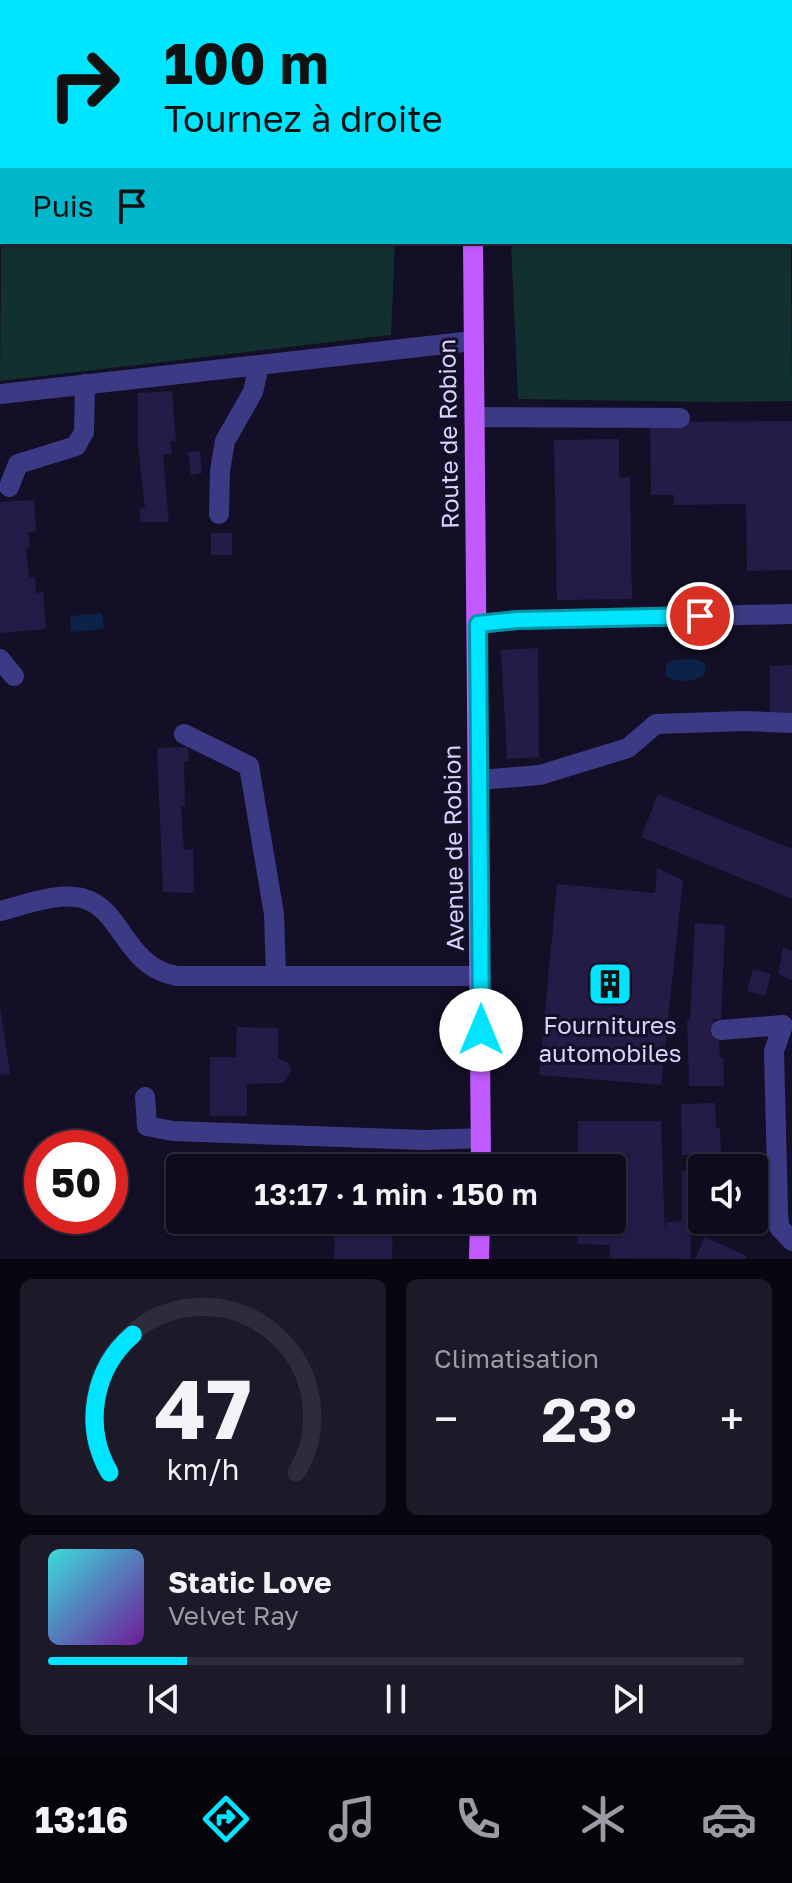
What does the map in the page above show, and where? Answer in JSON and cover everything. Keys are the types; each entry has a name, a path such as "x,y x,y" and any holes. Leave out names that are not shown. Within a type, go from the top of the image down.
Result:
{"main road":[{"name":"Route de Robion","path":"473,244 478,624"},
{"name":"Avenue de Robion","path":"478,624 481,1154"},
{"path":"479,1259 480,1234"}],"street":[{"path":"0,394 473,341"},
{"path":"219,514 220,471 225,441 253,392 259,365"},
{"path":"9,487 18,464 76,446 84,432 85,384"},
{"path":"475,417 680,418"},
{"path":"478,624 517,620 792,614"},
{"path":"0,659 14,676"},
{"path":"479,780 540,775 628,748 656,724 792,723"},
{"path":"184,734 249,766 274,914 276,976"},
{"path":"0,911 51,899 84,898 98,905 145,962 162,973 177,976 481,976"},
{"path":"721,1030 783,1025 774,1051 778,1211 779,1227 792,1241"},
{"path":"145,1097 147,1126 173,1131 425,1140 481,1138"}],"green space":[{"path":"1,244 395,244 391,335 0,381"},
{"path":"511,244 791,244 792,401 518,399"}],"water":[{"path":"102,613 104,629 71,632 70,616"},
{"path":"695,659 704,663 706,669 703,676 684,681 666,676 666,665 672,660"}],"building":[{"path":"172,391 176,441 170,442 172,454 163,454 169,522 141,522 139,509 145,508 138,445 138,393"},
{"path":"792,421 792,570 747,571 746,504 674,505 674,495 651,495 650,422"},
{"path":"619,439 619,478 630,477 632,599 557,600 554,440"},
{"path":"200,451 202,473 191,475 188,452"},
{"path":"34,500 36,531 28,532 30,548 26,549 29,577 35,577 36,593 43,592 46,629 0,633 0,502"},
{"path":"211,533 232,533 232,555 211,555"},
{"path":"538,648 539,757 507,759 501,650"},
{"path":"792,665 792,713 770,714 770,666"},
{"path":"188,747 189,761 184,761 185,806 181,806 184,850 193,849 194,893 163,892 157,748"},
{"path":"658,794 792,849 792,899 641,837"},
{"name":"Fournitures automobiles","path":"657,868 683,880 661,1085 539,1075 557,884 655,893"},
{"path":"695,923 725,925 721,1019 713,1019 713,1035 719,1035 720,1058 723,1058 724,1086 689,1086 687,1020 690,1020"},
{"path":"783,947 792,951 792,980 778,974"},
{"path":"753,969 771,974 765,996 747,991"},
{"path":"0,1006 10,1074 0,1075"},
{"path":"237,1027 278,1028 278,1058 289,1063 291,1071 283,1083 247,1084 247,1116 210,1116 210,1057 236,1057"},
{"path":"715,1103 721,1154 682,1155 681,1104"},
{"path":"578,1121 661,1121 665,1230 666,1222 682,1221 682,1171 688,1171 691,1259 609,1258 610,1245 577,1244 577,1234 626,1234 626,1154 578,1154"},
{"path":"335,1234 393,1234 392,1259 334,1259"},
{"path":"705,1237 747,1256 745,1259 695,1259"}],"place":[{"name":"Fournitures automobiles","path":"610,984"}],"route":[{"path":"481,1030 478,624 517,620 700,616"}]}
